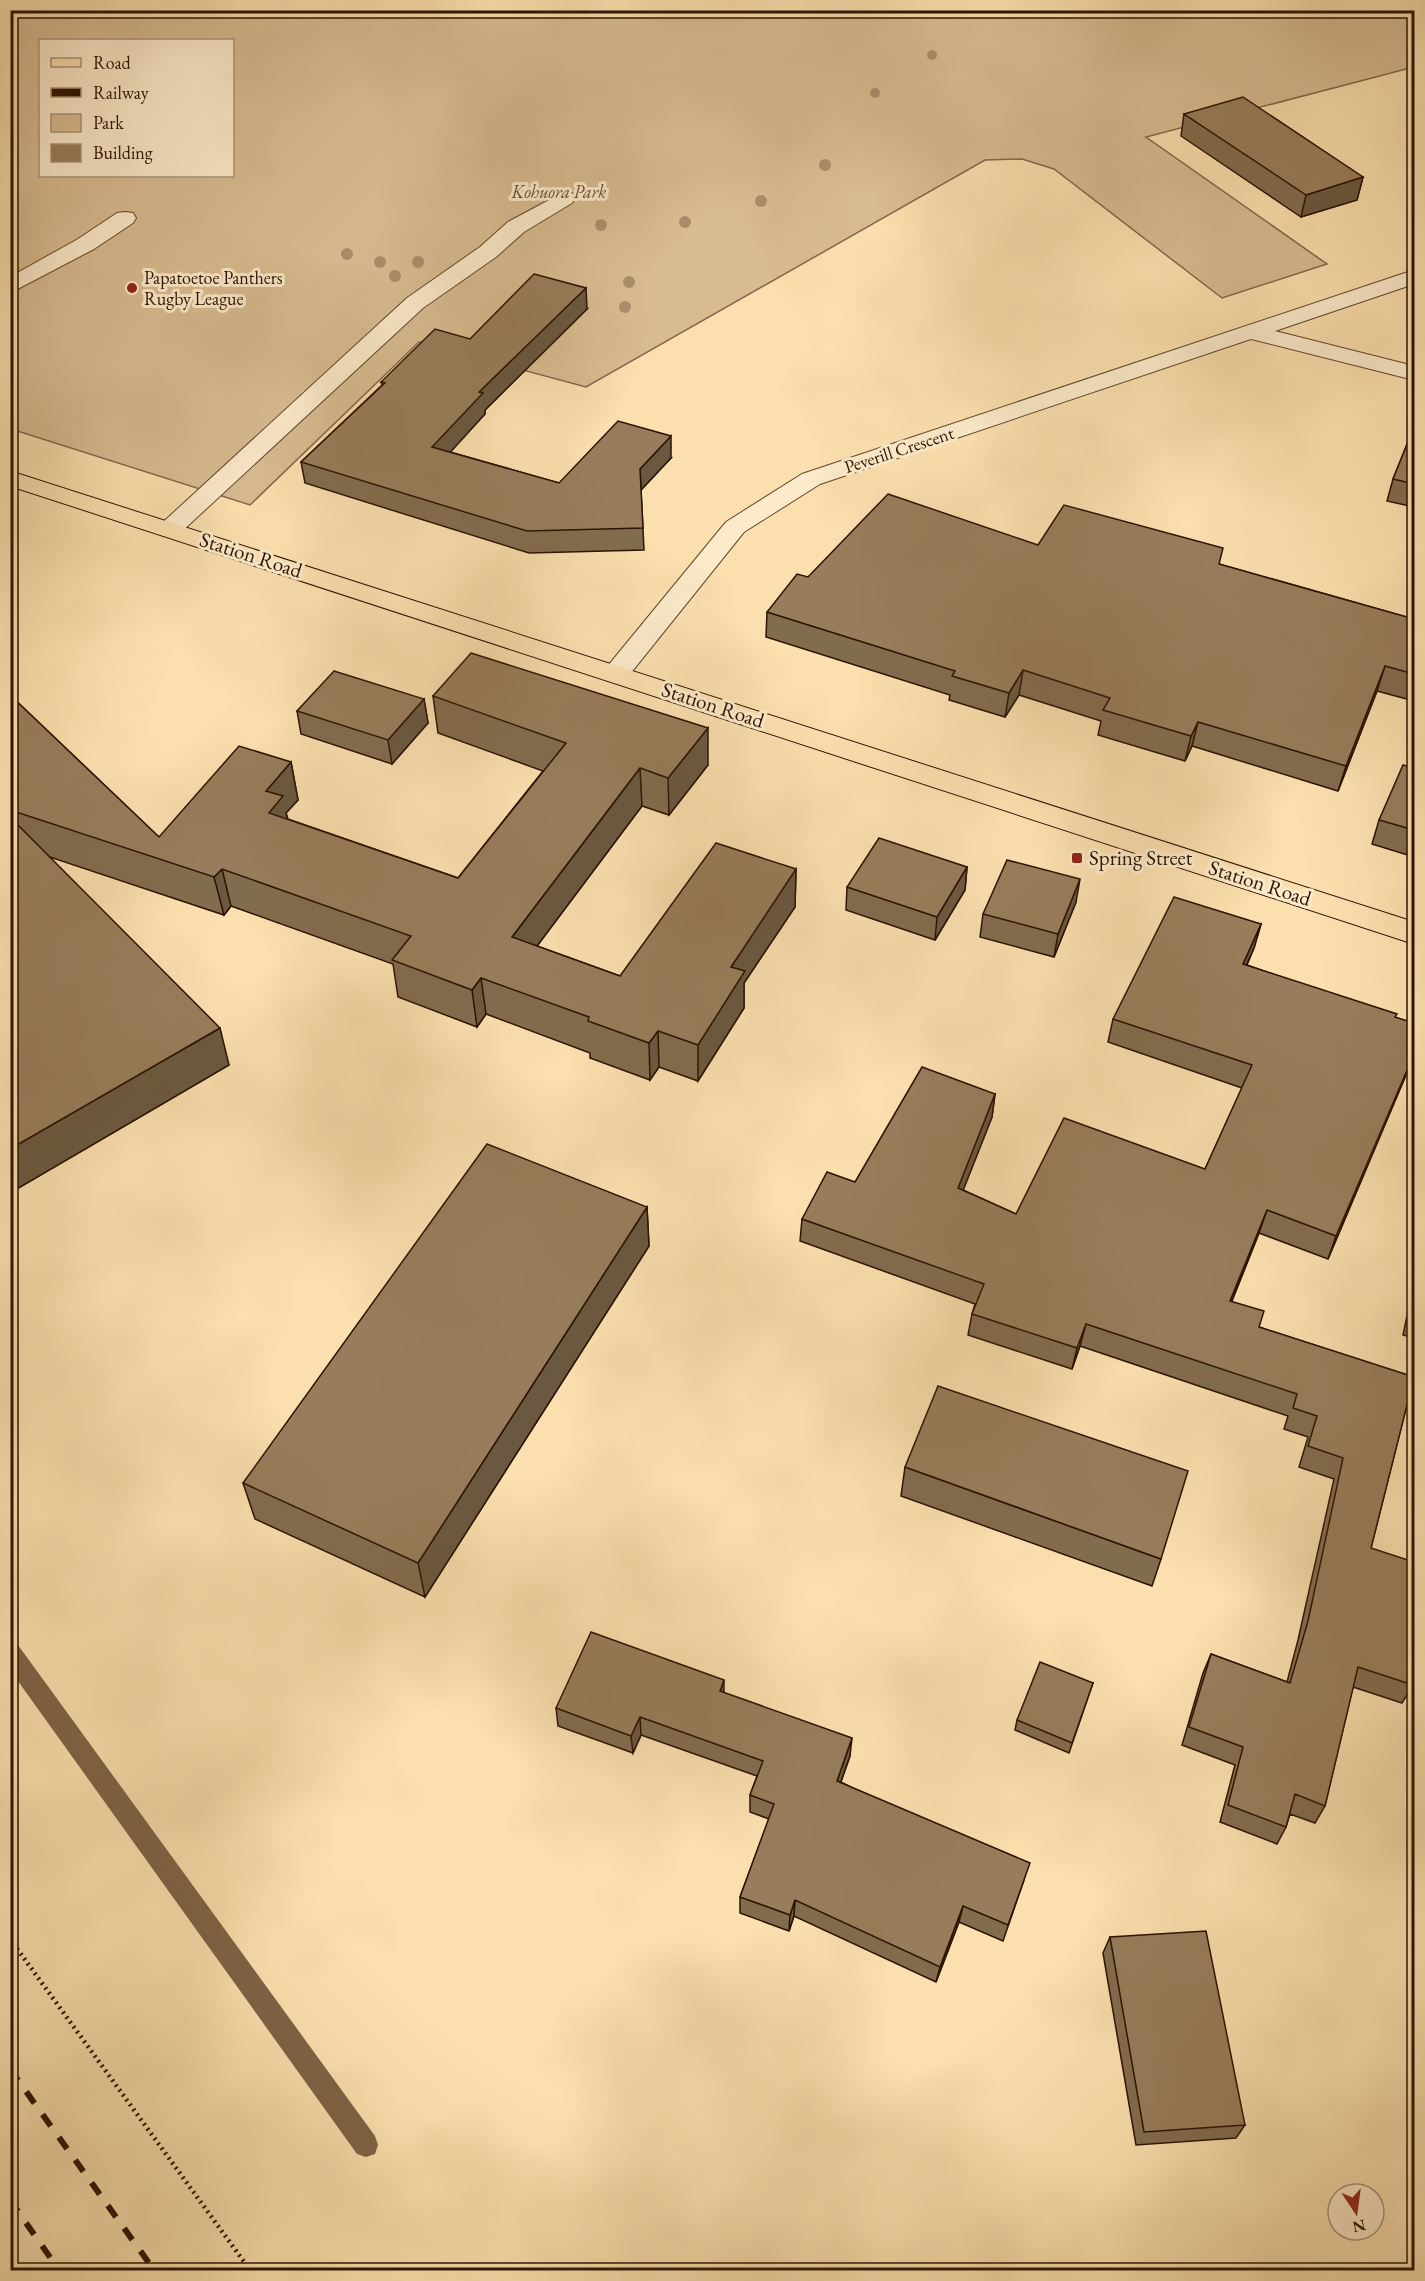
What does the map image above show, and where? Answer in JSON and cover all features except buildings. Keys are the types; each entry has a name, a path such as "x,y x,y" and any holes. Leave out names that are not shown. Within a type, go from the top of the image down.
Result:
{"main road":[{"name":"Station Road","path":"10,478 1414,933"}],"street":[{"path":"170,529 415,303 488,252 516,227 564,198"},
{"path":"10,286 86,244 125,218"},
{"name":"Peverill Crescent","path":"616,673 735,526 811,479 1414,277"},
{"path":"1251,332 1414,373"}],"path":[{"path":"10,1939 250,2271"}],"green space":[{"name":"Kohuora Park","path":"11,11 1414,11 1414,67 1146,137 1327,264 1222,298 1054,169 1022,159 985,160 586,387 419,342 250,505 11,429"}],"waterway":[{"path":"10,1652 366,2145"}],"railway":[{"path":"10,2069 154,2270"},
{"path":"10,2200 59,2270"}],"place":[{"name":"Papatoetoe Panthers Rugby League","path":"132,288"},
{"name":"Spring Street","path":"1077,858"}]}
